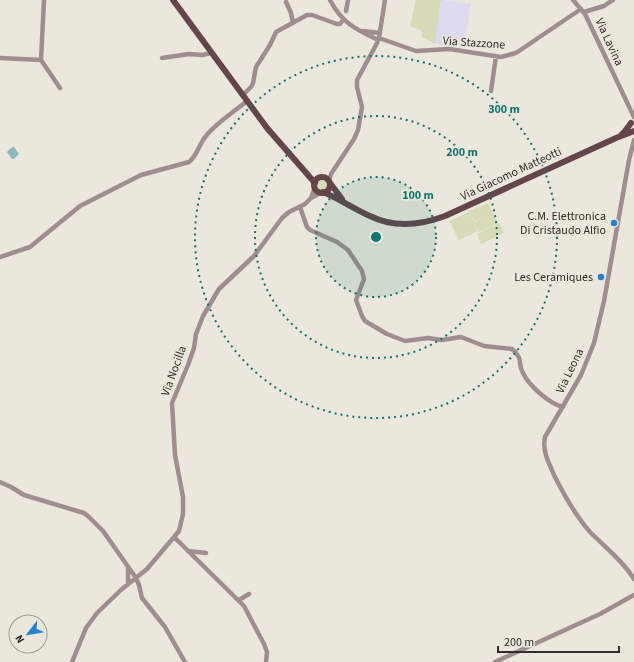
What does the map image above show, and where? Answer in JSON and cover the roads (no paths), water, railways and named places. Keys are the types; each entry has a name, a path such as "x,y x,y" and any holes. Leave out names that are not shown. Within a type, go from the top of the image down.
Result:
{"main road":[{"path":"173,0 267,128 315,185 317,190 346,202"},
{"path":"633,119 631,126 634,130"},
{"path":"616,138 625,131 633,119"},
{"name":"Via Giacomo Matteotti","path":"346,202 372,217 385,221 401,224 426,222 445,216 634,130"},
{"path":"294,159 310,172 326,180 336,193 346,202"},
{"path":"315,185 316,180 326,180"},
{"path":"323,192 328,190 326,180"}],"street":[{"path":"44,0 42,60 60,88"},
{"path":"243,95 253,83 256,67 276,32 310,15 340,24 343,20 330,0"},
{"path":"346,11 348,0"},
{"path":"326,180 354,140 358,130 362,106 357,87 358,80 379,37 385,0"},
{"name":"Via Lavina","path":"573,0 582,11 598,41 633,119"},
{"name":"Via Stazzone","path":"343,20 359,30 416,52 449,49 496,56 506,56 516,53 582,11 604,6 613,0"},
{"path":"286,2 291,12 293,23"},
{"path":"162,58 189,54 202,55 212,53"},
{"path":"491,91 496,56"},
{"path":"0,58 42,60"},
{"path":"0,257 30,247 80,206 141,175 189,162 209,132 247,101"},
{"name":"Via Leona","path":"634,140 629,160 604,301 594,343 581,375 545,437 544,445 546,455 561,489 576,514 590,531 625,567 634,579"},
{"path":"311,198 315,185"},
{"name":"Via Nocilla","path":"72,662 86,628 92,618 110,599 147,569 179,531 182,523 183,502 175,455 172,403 188,365 200,323 219,289 254,256 282,218 311,198 323,192"},
{"path":"300,207 306,224 310,230 336,242 348,250 362,271 364,280 356,300 365,321 387,334 405,341 428,338 442,340 461,337 484,346 512,349 520,357 521,369 530,383 554,404 563,407"},
{"path":"0,482 11,486 24,495 84,513 97,523 136,578 142,598 165,627 185,662"},
{"path":"174,537 214,578 239,600 256,626 264,644 266,662"},
{"path":"188,551 206,554"},
{"path":"128,566 128,584"},
{"path":"239,600 249,594"},
{"path":"495,662 600,614 632,596 634,601"}],"water":[{"path":"14,147 19,154 12,159 7,152"}],"place":[{"name":"C.M. Elettronica Di Cristaudo Alfio","path":"614,223"},
{"name":"Les Ceramiques","path":"601,277"}]}
